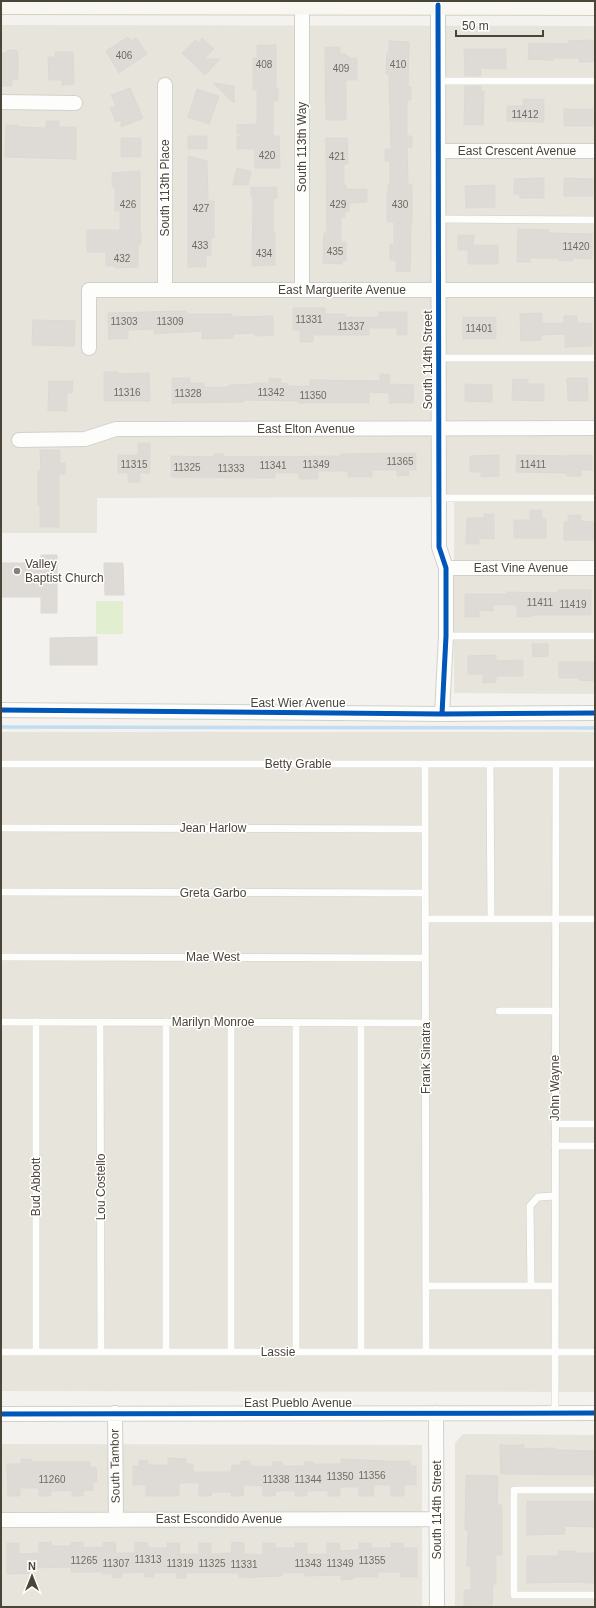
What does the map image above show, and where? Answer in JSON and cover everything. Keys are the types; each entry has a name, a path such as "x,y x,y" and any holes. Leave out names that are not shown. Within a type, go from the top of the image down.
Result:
{"main road":[{"path":"1,4 223,3 302,5 348,3 438,5 566,3 595,5"}],"street":[{"name":"South 113th Way","path":"302,5 302,290"},
{"name":"South 114th Street","path":"438,5 439,547 446,568 446,636 442,714"},
{"name":"South 113th Place","path":"165,85 165,290"},
{"path":"1,102 75,103"},
{"name":"East Crescent Avenue","path":"438,151 595,151"},
{"name":"East Marguerite Avenue","path":"89,348 89,290 595,290"},
{"name":"East Elton Avenue","path":"19,440 85,439 116,429 595,428"},
{"name":"East Vine Avenue","path":"446,568 595,568"},
{"name":"East Wier Avenue","path":"1,710 442,714 595,713"},
{"name":"South Tambor","path":"115,1413 116,1519"},
{"name":"South 114th Street","path":"436,1413 437,1607"},
{"name":"East Pueblo Avenue","path":"1,1414 595,1413"},
{"name":"East Escondido Avenue","path":"1,1520 437,1519"}],"lane":[{"path":"438,81 595,81"},
{"path":"438,219 595,220"},
{"path":"438,358 595,358"},
{"path":"439,498 595,498"},
{"path":"446,636 595,636"},
{"name":"Betty Grable","path":"1,764 595,764"},
{"name":"Frank Sinatra","path":"425,764 426,1352"},
{"path":"490,764 491,919"},
{"name":"John Wayne","path":"555,1413 556,764"},
{"name":"Jean Harlow","path":"1,828 425,829"},
{"name":"Greta Garbo","path":"1,892 425,893"},
{"path":"425,919 595,919"},
{"name":"Mae West","path":"1,957 426,958"},
{"path":"499,1011 556,1012"},
{"name":"Marilyn Monroe","path":"1,1022 426,1023"},
{"name":"Bud Abbott","path":"36,1022 36,1352"},
{"name":"Lou Costello","path":"100,1022 101,1352"},
{"path":"166,1022 166,1352"},
{"path":"231,1022 231,1352"},
{"path":"296,1022 296,1352"},
{"path":"361,1023 361,1352"},
{"path":"555,1124 595,1124"},
{"path":"555,1146 595,1146"},
{"path":"531,1286 530,1206 538,1197 555,1196"},
{"path":"426,1286 555,1286"},
{"name":"Lassie","path":"1,1352 595,1352"},
{"path":"595,1490 514,1490 514,1594 595,1595"}],"shaded area":[{"path":"1,25 595,26 595,694 454,693 454,497 97,498 97,533 1,533"},
{"path":"1,732 595,732 595,1392 1,1391"},
{"path":"463,1434 595,1435 595,1607 455,1607 455,1443"},
{"path":"1,1444 422,1445 422,1607 1,1607"}],"green space":[{"path":"96,601 123,601 123,634 96,634"}],"building":[{"path":"128,37 131,41 136,38 147,54 119,73 106,51"},
{"path":"202,38 214,49 204,59 220,59 205,75 182,53 195,40 199,43"},
{"path":"595,40 595,62 579,62 579,58 553,58 553,60 528,59 529,43 568,44 568,41"},
{"path":"389,41 409,42 408,87 411,87 411,100 407,100 407,136 412,136 412,147 407,147 408,185 412,185 410,272 396,271 396,260 390,260 390,244 394,245 394,222 387,222 387,192 388,185 390,185 390,161 385,161 385,149 391,149 389,74 386,74"},
{"path":"257,45 276,45 276,88 278,88 278,101 273,101 273,136 279,136 280,168 255,168 255,149 237,149 237,136 246,136 237,133 237,125 257,124 257,90 253,90 253,58 257,58"},
{"path":"325,47 340,47 340,54 344,54 351,58 357,58 357,80 346,80 346,120 326,120"},
{"path":"464,49 506,49 506,69 481,68 481,76 465,76"},
{"path":"7,50 17,50 18,79 12,79 12,86 1,86 1,53 7,53"},
{"path":"55,52 73,52 74,84 62,85 62,80 49,80 48,57 55,57"},
{"path":"213,83 234,86 234,103"},
{"path":"465,86 481,86 481,91 484,91 483,125 464,125"},
{"path":"130,88 143,118 121,127 121,120 116,122 110,108 116,106 111,95"},
{"path":"197,89 219,96 209,124 188,117"},
{"path":"523,99 544,99 544,122 507,121 507,106 523,106"},
{"path":"564,109 593,109 593,126 564,126"},
{"path":"46,121 59,121 59,127 76,127 76,159 5,157 6,125 46,128"},
{"path":"188,136 207,136 207,149 188,149"},
{"path":"121,138 141,138 141,157 121,157"},
{"path":"326,138 347,138 348,164 344,164 344,185 346,185 346,189 367,189 367,202 349,203 349,211 345,211 345,217 341,217 341,242 346,242 346,261 342,261 342,264 323,263 324,233 327,233"},
{"path":"188,156 207,161 208,201 214,201 214,238 211,238 211,255 206,255 206,267 188,267"},
{"path":"237,168 251,172 248,185 233,185"},
{"path":"140,171 141,244 138,244 138,267 116,268 115,266 106,266 106,252 87,252 87,230 120,230 120,211 115,211 115,187 112,187 112,173"},
{"path":"544,178 544,198 520,198 520,194 514,194 514,179"},
{"path":"564,178 593,179 593,196 564,196"},
{"path":"495,185 495,207 466,208 465,186"},
{"path":"251,187 277,187 277,198 273,198 275,265 252,266 253,197 251,197"},
{"path":"518,229 549,230 549,233 592,234 592,259 573,258 573,261 559,261 559,258 530,258 530,262 517,262"},
{"path":"458,235 474,235 473,245 498,245 498,264 468,264 468,250 458,250"},
{"path":"293,308 325,308 325,314 345,314 345,317 379,317 379,312 407,312 407,335 397,335 397,328 369,328 369,335 313,335 313,342 300,342 300,330 293,330"},
{"path":"186,311 186,314 232,314 232,317 273,316 273,335 256,336 255,333 233,334 233,338 202,339 202,331 154,334 154,329 128,330 128,339 109,339 108,313"},
{"path":"542,313 542,323 564,323 564,316 577,316 577,323 592,323 592,346 565,347 565,334 541,335 541,340 521,341 520,314"},
{"path":"463,317 496,317 496,339 463,339"},
{"path":"33,320 75,321 74,346 32,345"},
{"path":"104,372 118,372 118,374 149,373 150,401 104,401"},
{"path":"380,374 390,375 389,384 414,385 413,403 389,403 389,393 369,392 369,403 299,403 298,401 243,400 243,402 172,403 172,378 190,378 190,383 204,383 204,387 229,387 229,385 269,383 269,378 281,379 280,383 288,384 288,386 310,386 310,380 380,381"},
{"path":"567,378 587,378 588,401 568,401"},
{"path":"513,379 528,379 528,384 544,384 544,401 512,400"},
{"path":"49,381 73,381 72,393 67,393 67,411 48,411"},
{"path":"465,384 492,385 492,402 465,401"},
{"path":"138,443 150,443 150,473 140,473 140,482 128,482 128,473 118,473 118,455 138,455"},
{"path":"40,450 60,450 60,463 65,463 65,474 59,474 59,527 40,527 40,505 38,505 38,471 41,471"},
{"path":"416,453 416,470 408,470 409,475 397,476 397,470 372,470 372,477 348,477 348,471 318,471 318,479 299,479 299,473 275,473 275,478 171,477 171,456 214,457 214,454 224,454 224,457 341,456 341,454"},
{"path":"499,455 499,476 481,477 481,472 470,472 470,456"},
{"path":"517,455 592,455 592,470 581,470 581,476 567,476 567,473 516,472"},
{"path":"530,510 542,510 542,519 546,519 546,538 514,538 514,520 530,520"},
{"path":"484,514 494,514 494,539 479,538 479,544 466,544 467,518 484,518"},
{"path":"568,515 581,515 581,521 594,522 594,540 564,540 564,522 568,522"},
{"path":"41,555 57,555 57,613 41,613 41,597 1,597 1,563 41,563"},
{"path":"104,563 123,563 124,595 105,595"},
{"path":"558,590 591,590 591,615 531,615 531,617 517,617 517,605 493,605 493,611 479,610 479,617 465,617 465,594 507,594 507,592 558,593"},
{"path":"97,637 97,665 50,665 50,638"},
{"path":"532,644 548,644 548,656 533,657"},
{"path":"496,655 496,661 523,660 523,676 496,676 496,682 483,683 483,674 468,674 468,656"},
{"path":"559,662 595,662 595,681 579,680 579,678 559,678"},
{"path":"500,1445 524,1445 524,1449 555,1448 555,1450 595,1451 595,1475 501,1474"},
{"path":"168,1458 186,1459 186,1464 193,1464 193,1472 231,1472 232,1465 241,1465 241,1461 250,1461 250,1466 273,1467 273,1462 282,1462 282,1466 304,1466 304,1462 314,1462 314,1464 341,1464 341,1459 410,1461 410,1466 416,1466 416,1485 404,1485 404,1496 391,1496 391,1485 374,1485 373,1496 359,1496 359,1487 339,1487 340,1496 328,1496 328,1491 307,1491 307,1496 295,1496 295,1491 276,1491 275,1496 263,1496 263,1486 244,1485 243,1496 231,1496 231,1492 212,1492 211,1496 199,1496 199,1483 179,1483 179,1496 146,1496 146,1485 133,1485 133,1466 139,1466 139,1460 148,1461 148,1465 168,1465"},
{"path":"21,1459 32,1459 32,1462 90,1462 90,1467 96,1467 97,1482 93,1482 93,1490 83,1491 83,1496 72,1496 72,1491 51,1491 51,1496 39,1496 39,1488 20,1488 20,1496 8,1496 7,1464 21,1464"},
{"path":"466,1475 498,1476 497,1505 502,1505 502,1555 496,1555 496,1584 493,1584 492,1607 464,1607 464,1590 471,1590 471,1566 467,1566 468,1530 465,1530"},
{"path":"527,1501 595,1501 595,1527 565,1526 565,1534 527,1535"},
{"path":"51,1542 52,1546 71,1546 71,1543 83,1542 83,1548 103,1547 103,1543 115,1542 116,1553 135,1553 135,1542 148,1543 148,1548 167,1548 167,1543 180,1543 179,1554 199,1554 199,1543 211,1543 211,1554 231,1553 232,1542 244,1543 244,1554 263,1555 263,1543 275,1543 275,1548 295,1548 295,1543 307,1543 307,1554 327,1554 327,1543 339,1543 340,1551 359,1550 359,1543 371,1543 371,1548 391,1548 391,1543 403,1543 403,1548 417,1548 417,1577 401,1577 401,1572 378,1572 378,1577 353,1577 353,1579 341,1580 341,1575 305,1576 305,1573 282,1573 282,1576 256,1578 239,1577 239,1573 186,1573 186,1578 177,1578 177,1573 154,1573 154,1577 145,1577 145,1572 122,1573 122,1577 113,1578 113,1573 103,1574 103,1572 71,1572 71,1567 32,1568 33,1573 7,1574 7,1543 19,1543 19,1554 39,1553 39,1543"},
{"path":"558,1551 595,1553 595,1583 527,1583 527,1556 558,1556"}],"waterway":[{"path":"1,727 595,728"}],"cycle path":[{"path":"438,5 439,547 446,568 446,636 442,714"},
{"path":"1,710 442,714 595,713"},
{"path":"1,1414 595,1413"}],"place":[{"name":"Valley Baptist Church","path":"17,571"}]}
